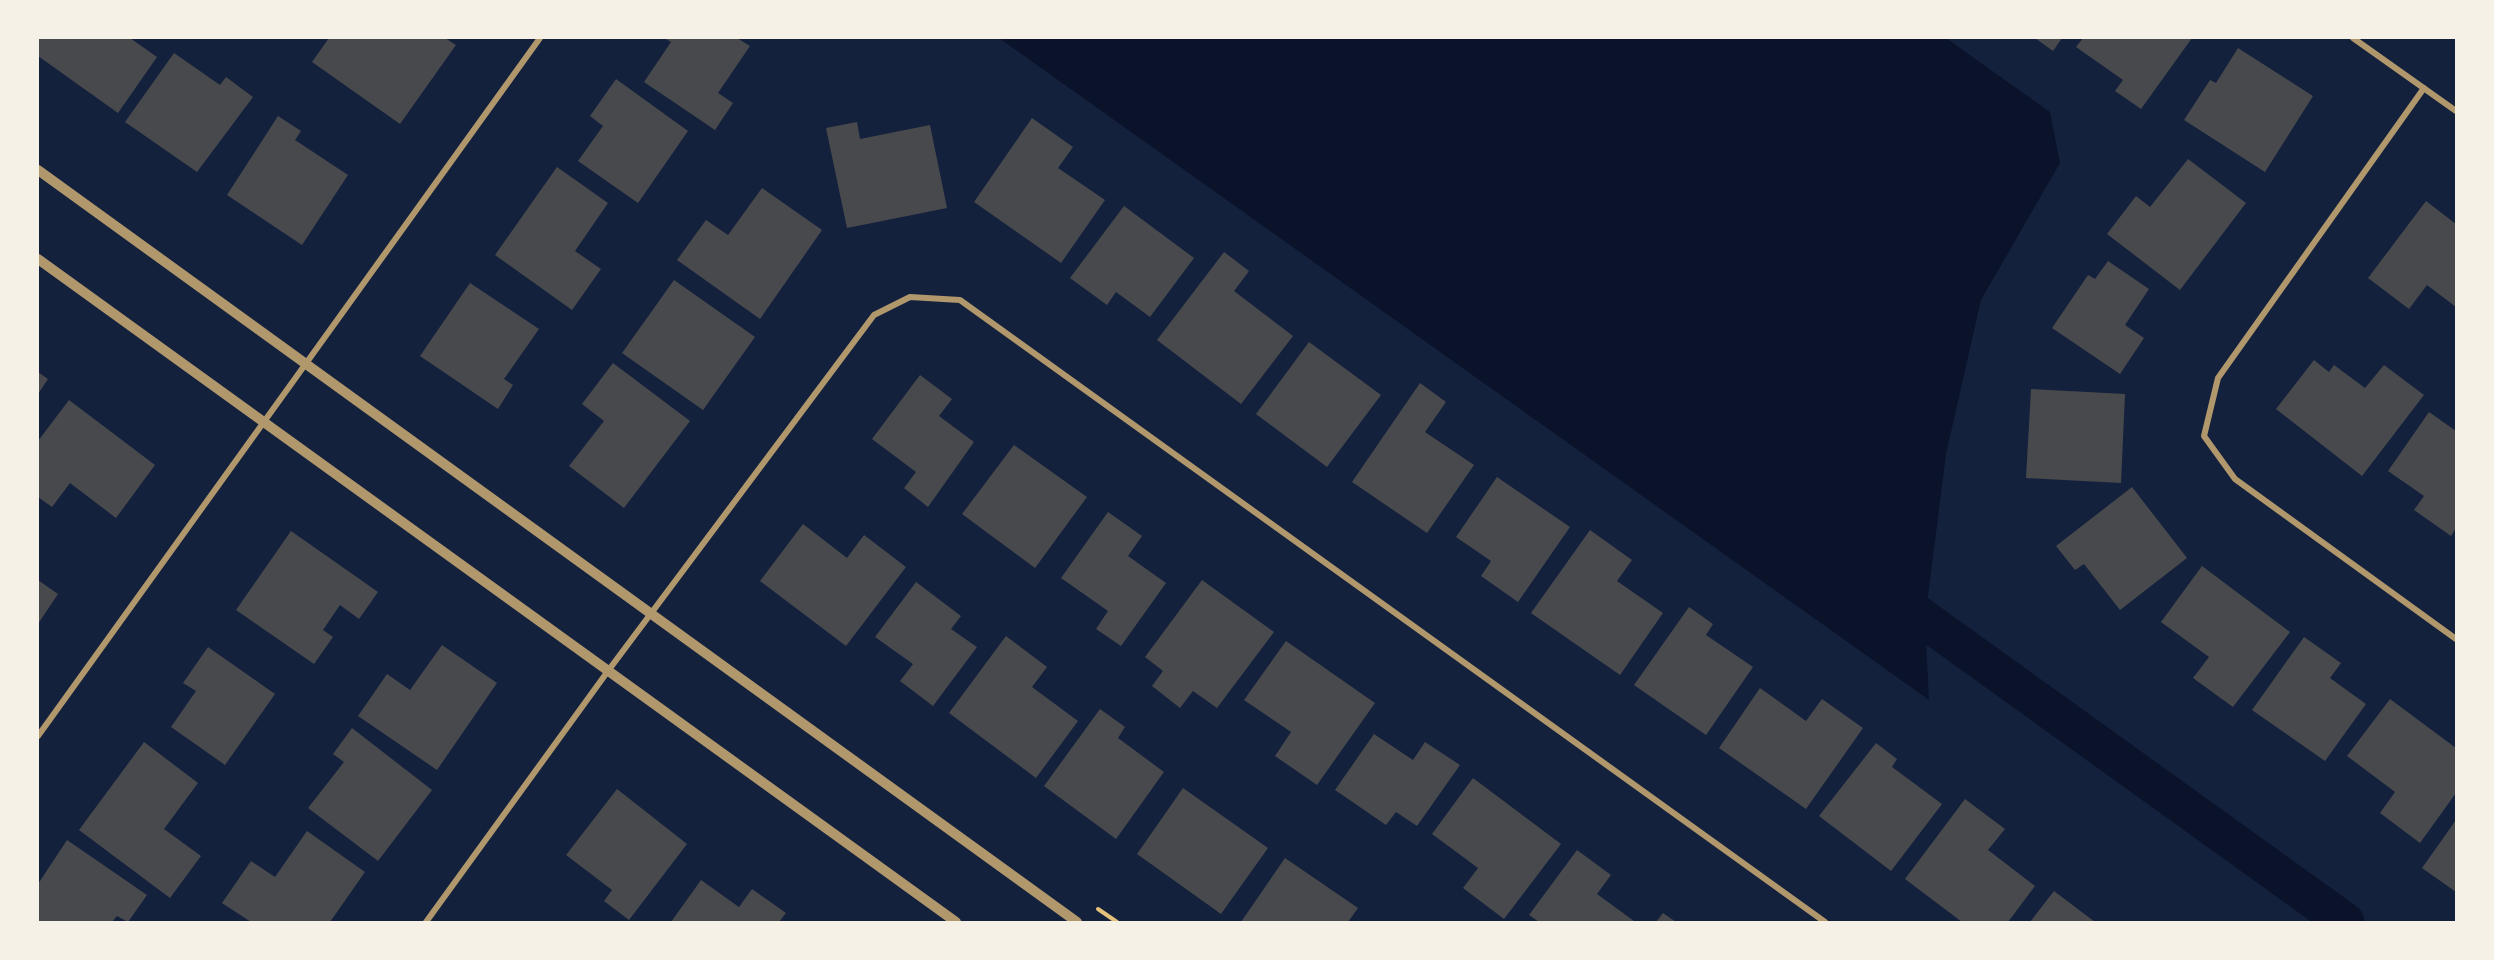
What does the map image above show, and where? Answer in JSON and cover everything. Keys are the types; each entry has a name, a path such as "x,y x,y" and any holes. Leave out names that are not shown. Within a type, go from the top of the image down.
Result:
{"street":[{"path":"38,736 540,38"},
{"path":"2353,38 2457,111"},
{"path":"2424,88 2218,378 2204,436 2235,478 2457,639"},
{"path":"38,170 1077,922"},
{"path":"38,259 956,922"},
{"path":"426,922 608,671 874,315 910,297 960,300 1825,922"}],"water":[{"path":"999,38 1946,38 2050,112 2060,163 1981,300 1946,454 1925,620 1929,700"}],"building":[{"path":"38,38 130,38 157,57 118,113 38,56"},
{"path":"329,38 445,38 456,45 400,124 312,62"},
{"path":"664,38 737,38 750,46 718,93 733,103 715,130 644,82 671,42"},
{"path":"2035,38 2062,38 2053,51"},
{"path":"2083,38 2192,38 2141,109 2115,91 2123,80 2076,47"},
{"path":"2238,48 2313,96 2265,172 2184,120 2210,80 2216,83"},
{"path":"174,53 220,85 226,77 253,97 197,172 125,122"},
{"path":"616,79 688,131 638,203 578,161 603,126 590,116"},
{"path":"278,116 301,131 295,140 348,175 302,245 227,195"},
{"path":"1032,118 1073,147 1058,168 1105,200 1061,263 974,202"},
{"path":"857,122 860,139 930,125 947,208 847,228 826,128"},
{"path":"2188,159 2246,203 2180,290 2107,234 2136,196 2150,207"},
{"path":"557,167 608,203 575,251 601,269 572,310 495,255"},
{"path":"762,188 822,230 760,319 677,260 706,220 728,235"},
{"path":"2426,201 2456,224 2456,307 2427,285 2409,309 2368,278"},
{"path":"1124,206 1194,258 1150,317 1116,292 1107,305 1070,278"},
{"path":"1224,252 1249,271 1234,291 1293,336 1241,404 1157,340"},
{"path":"2108,261 2149,289 2125,325 2144,338 2120,374 2052,328 2088,275 2095,279"},
{"path":"674,280 755,337 703,410 622,353"},
{"path":"470,283 539,329 504,379 513,385 498,409 420,356"},
{"path":"1309,342 1381,395 1327,467 1256,414"},
{"path":"2314,360 2329,372 2334,365 2365,388 2384,365 2424,395 2362,476 2276,409"},
{"path":"613,363 690,421 624,508 569,466 604,421 582,404"},
{"path":"38,372 48,379 38,394"},
{"path":"920,375 952,399 939,416 974,442 928,507 904,488 916,472 872,439"},
{"path":"1420,383 1446,402 1425,432 1474,465 1427,533 1352,482"},
{"path":"2031,389 2125,394 2121,483 2026,478"},
{"path":"69,400 155,465 116,518 70,483 52,507 38,497 38,441"},
{"path":"2429,412 2456,431 2456,528 2451,536 2414,510 2424,496 2388,471"},
{"path":"1014,445 1087,497 1035,568 962,514"},
{"path":"1497,477 1570,527 1518,602 1481,576 1491,561 1456,537"},
{"path":"2132,487 2187,558 2120,610 2084,564 2075,570 2056,546"},
{"path":"1108,512 1142,536 1128,556 1166,583 1121,646 1096,629 1108,611 1061,578"},
{"path":"803,524 847,558 864,535 906,567 846,646 760,581"},
{"path":"1590,530 1632,560 1617,581 1663,613 1620,675 1531,613"},
{"path":"291,531 378,592 359,619 340,605 323,630 333,637 314,664 236,610"},
{"path":"2202,566 2290,632 2233,707 2193,678 2209,657 2161,622"},
{"path":"38,580 58,594 38,624"},
{"path":"1202,580 1274,632 1217,708 1193,691 1180,708 1152,686 1163,671 1145,657"},
{"path":"916,582 961,616 951,629 977,647 933,706 900,681 913,664 875,637"},
{"path":"1689,607 1713,624 1706,635 1753,667 1706,735 1634,685"},
{"path":"1006,636 1047,667 1032,687 1078,721 1036,778 949,713"},
{"path":"2304,637 2341,663 2330,678 2366,704 2325,761 2252,710"},
{"path":"1286,641 1375,703 1317,785 1275,756 1291,732 1244,700"},
{"path":"442,645 497,683 437,770 358,716 387,674 410,690"},
{"path":"208,647 275,694 225,765 171,727 196,691 183,683"},
{"path":"1760,688 1806,721 1822,699 1863,728 1806,809 1719,748"},
{"path":"2390,699 2456,748 2456,793 2420,843 2380,813 2395,792 2347,756"},
{"path":"1100,709 1125,727 1118,738 1164,772 1116,839 1044,786"},
{"path":"352,728 432,790 378,861 308,808 344,762 333,754"},
{"path":"1374,734 1413,760 1425,742 1460,765 1417,826 1396,812 1386,825 1335,790"},
{"path":"144,742 198,783 164,829 201,856 170,898 79,830"},
{"path":"1876,743 1897,759 1892,767 1942,804 1891,871 1819,816"},
{"path":"1473,778 1561,844 1504,919 1463,888 1478,868 1432,834"},
{"path":"1183,788 1268,848 1221,914 1137,854"},
{"path":"617,789 687,844 629,920 604,901 612,890 566,855"},
{"path":"1965,799 2005,829 1988,850 2035,886 2008,922 1962,922 1905,879"},
{"path":"2456,820 2456,892 2422,868"},
{"path":"307,831 365,872 330,922 251,922 222,903 251,861 275,877"},
{"path":"67,840 147,895 128,922 117,916 112,922 38,922 38,884"},
{"path":"1577,850 1611,875 1597,894 1633,922 1539,922 1529,915"},
{"path":"1285,858 1358,908 1348,922 1241,922"},
{"path":"701,880 739,907 752,889 786,913 779,922 671,922"},
{"path":"2054,891 2095,922 2030,922"},
{"path":"1663,913 1676,922 1656,922"}],"waterway":[{"path":"1882,589 2345,922"}]}
